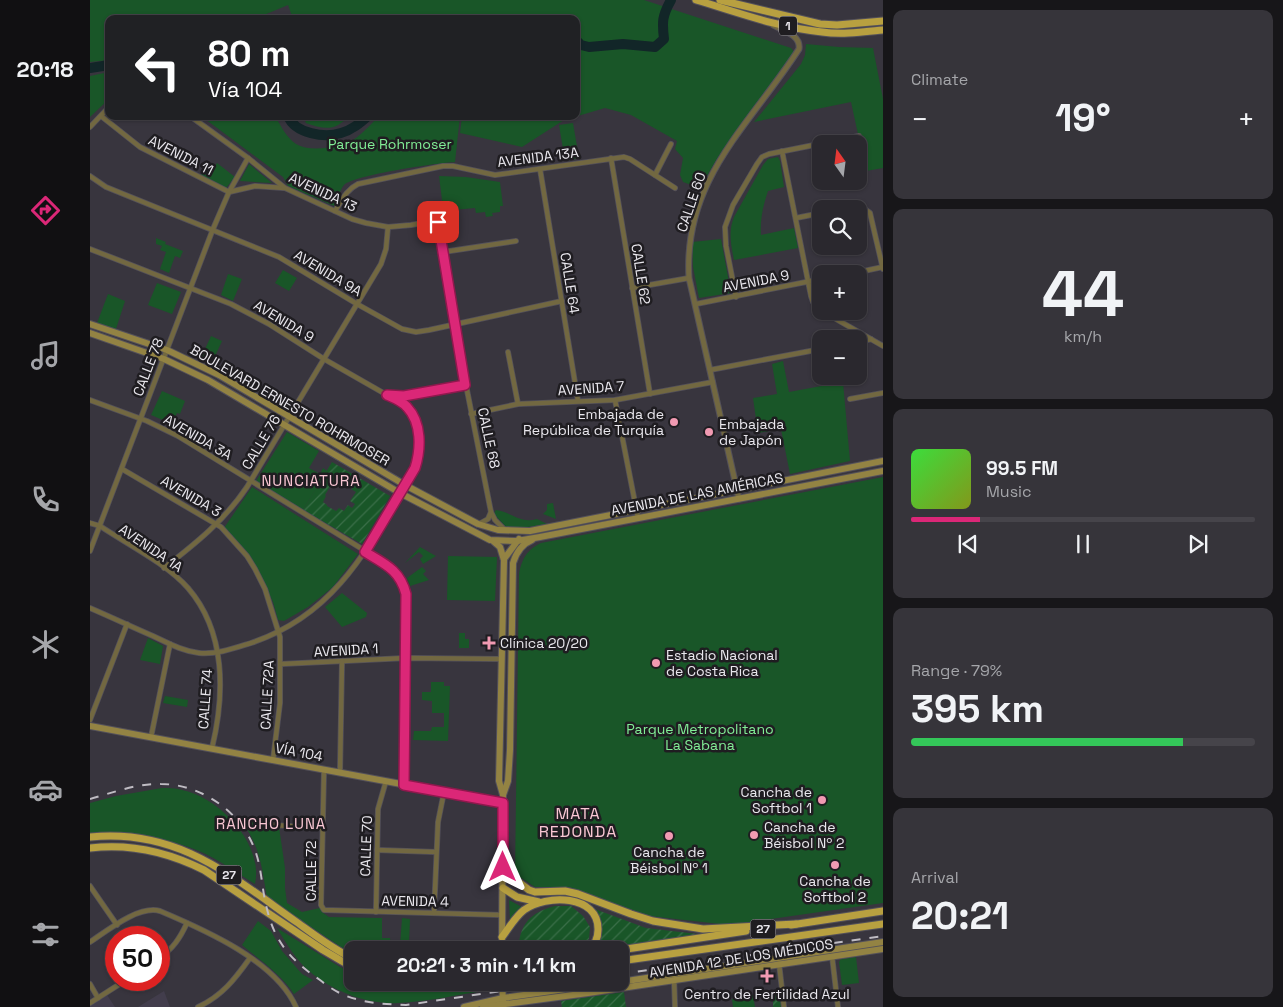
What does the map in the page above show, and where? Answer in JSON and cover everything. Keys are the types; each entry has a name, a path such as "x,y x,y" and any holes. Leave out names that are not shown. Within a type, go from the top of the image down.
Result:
{"highway":[{"name":"1","path":"696,0 759,18 821,32 838,33 883,30"},
{"name":"1","path":"720,0 820,24 837,25 883,21"},
{"name":"27","path":"90,837 135,837 166,843 196,855 236,879 326,943 344,953"},
{"name":"27","path":"90,848 138,848 163,853 186,861 204,870 344,962"},
{"path":"503,855 516,880 529,890 535,892 565,891 578,894 653,921 703,929 796,924"},
{"path":"503,888 524,900 541,902"},
{"path":"502,937 518,915 532,905 561,899 585,906 592,912 597,920 596,941"},
{"name":"27","path":"629,949 883,911"},
{"name":"27","path":"629,960 883,924"}],"main road":[{"name":"BOULEVARD ERNESTO ROHRMOSER","path":"90,324 167,350 218,375 405,485 478,524 506,530 530,531"},
{"name":"BOULEVARD ERNESTO ROHRMOSER","path":"90,334 164,359 208,380 400,493 490,540 516,540"},
{"name":"AVENIDA DE LAS AMÉRICAS","path":"530,531 883,461"},
{"name":"AVENIDA DE LAS AMÉRICAS","path":"516,540 883,471"},
{"path":"504,560 516,540 530,531"},
{"path":"503,795 508,781 510,750 513,563 520,548 540,537"},
{"path":"490,540 500,547 504,560 499,781 503,795 502,941"},
{"name":"VÍA 104","path":"90,726 503,803"},
{"name":"AVENIDA 12 DE LOS MÉDICOS","path":"779,962 883,942"},
{"name":"AVENIDA 12 DE LOS MÉDICOS","path":"464,1007 883,949"},
{"name":"AVENIDA 12 DE LOS MÉDICOS","path":"629,981 674,977"},
{"path":"503,991 504,1002"},
{"name":"AVENIDA 12 DE LOS MÉDICOS","path":"483,1007 564,991"}],"street":[{"name":"CALLE 60","path":"739,499 689,278 689,241 693,223 719,160 799,50 799,42 795,37 759,18"},
{"path":"90,127 105,112"},
{"name":"AVENIDA 11","path":"101,116 105,119"},
{"name":"AVENIDA 11","path":"106,120 140,147 229,192"},
{"name":"AVENIDA 13","path":"196,120 285,188 335,211 366,223 388,227 438,222"},
{"path":"655,175 671,144"},
{"path":"736,296 726,246 726,227 733,205 762,157 812,145"},
{"path":"782,151 812,298"},
{"name":"CALLE 78","path":"90,552 212,229 229,192 248,158"},
{"name":"AVENIDA 13A","path":"335,211 350,188 358,184 447,166 495,175 611,158 630,159 675,188"},
{"name":"CALLE 62","path":"611,158 650,394"},
{"name":"CALLE 64","path":"540,169 578,401"},
{"name":"AVENIDA 9A","path":"90,176 106,188 279,257 356,304 402,329 416,332 562,301"},
{"path":"229,192 254,186 285,188"},
{"path":"867,210 872,218 883,268 867,271"},
{"path":"796,218 812,215"},
{"name":"CALLE 68","path":"438,222 465,385 491,512 498,524 506,530"},
{"name":"CALLE 76","path":"164,568 217,525 236,503 250,482 381,264 386,248 388,227"},
{"path":"443,252 516,241"},
{"name":"AVENIDA 9","path":"90,249 231,304 269,324 324,359 407,407 414,417 420,442 419,456 415,468 365,552 348,576 323,602 279,632"},
{"path":"632,288 689,278"},
{"name":"AVENIDA 9","path":"696,304 812,281"},
{"path":"837,320 883,346"},
{"path":"867,340 871,339"},
{"path":"710,370 812,351"},
{"path":"508,352 518,404"},
{"name":"AVENIDA 7","path":"471,414 518,404 615,400 713,382"},
{"path":"387,395 404,396 465,385"},
{"path":"850,399 883,393"},
{"name":"AVENIDA 3A","path":"90,400 178,436 365,552"},
{"path":"615,400 638,518"},
{"name":"AVENIDA 3","path":"122,469 217,525 233,539 255,569 265,589 279,632"},
{"path":"478,524 485,521 491,512"},
{"name":"AVENIDA 1A","path":"90,523 100,526 164,568 187,587 201,606 212,627 218,652"},
{"path":"365,552 397,573 404,584 406,594 404,785"},
{"path":"90,608 183,650 201,653 218,652 258,641 279,632"},
{"path":"90,720 126,624"},
{"name":"CALLE 72A","path":"273,760 280,713 281,664 279,632"},
{"path":"150,737 170,644"},
{"name":"CALLE 74","path":"212,748 220,692 218,652"},
{"name":"AVENIDA 1","path":"281,664 406,658 502,659"},
{"path":"340,773 342,661"},
{"name":"CALLE 72","path":"324,770 321,904 326,911"},
{"name":"CALLE 70","path":"376,912 378,809 386,781"},
{"path":"434,913 438,815 444,792"},
{"path":"272,825 323,828"},
{"path":"377,850 436,852"},
{"path":"90,886 117,925"},
{"path":"90,942 138,913 155,909 226,942 250,958 281,982 289,992 296,1007"},
{"name":"AVENIDA 4","path":"326,911 502,915"},
{"path":"170,949 181,937 187,923"},
{"path":"832,956 838,1007"},
{"path":"198,1007 228,988 250,958"},
{"path":"779,962 784,1007"},
{"path":"674,977 676,1007"},
{"path":"90,984 98,998"},
{"path":"90,1003 109,991"}],"shaded area":[{"path":"164,991 170,1007 138,1007"},
{"path":"107,995 115,1007 90,1007 90,1006"}],"green space":[{"path":"90,0 644,0 791,48 795,53 718,157 700,188 683,182 680,175 683,158 675,149 677,141 631,115 605,108 580,115 580,15 292,15 288,5 264,15 105,15 105,60 90,62"},
{"path":"806,44 873,48 883,99 883,168 868,171 868,135 858,135 851,102 754,122 801,64 805,55"},
{"path":"105,73 105,103 90,117 90,76"},
{"name":"Parque Rohrmoser","path":"206,120 278,120 287,135 296,144 302,147 326,148 343,144 356,138 375,120 460,120 455,162 396,170 351,181 344,185 334,206 288,186 283,177"},
{"path":"305,120 345,120 329,128 306,123"},
{"path":"462,120 564,120 522,147 460,133"},
{"path":"573,123 579,158 565,161 559,125"},
{"path":"778,157 784,187 768,191 762,213 761,235 794,228 798,248 734,260 731,233 734,217 763,165 768,159"},
{"path":"217,163 235,177 226,188 201,175 206,168 212,171"},
{"path":"249,164 272,183 240,181"},
{"path":"439,176 466,177 500,182 503,206 500,206 500,212 492,213 493,216 486,217 485,212 476,213 475,208 453,210 453,207 443,208"},
{"path":"156,238 166,242 165,244 183,251 180,258 175,256 169,273 160,269 166,252 160,250 162,246 156,244"},
{"path":"721,239 731,293 699,298 693,267 692,242"},
{"path":"283,270 297,278 289,291 275,283"},
{"path":"228,274 242,279 233,301 221,295"},
{"path":"157,283 181,292 172,314 148,305"},
{"path":"108,294 125,301 116,329 97,323"},
{"path":"211,336 222,341 211,365 200,360"},
{"path":"783,361 789,392 827,385 843,385 850,461 790,474 781,429 758,433 753,398 777,394 772,364"},
{"path":"162,391 185,401 180,414 177,413 172,424 151,415"},
{"path":"287,432 319,451 309,468 320,474 323,468 327,471 303,510 256,481"},
{"path":"332,462 390,496 362,544 303,510","holes":["342,481 352,487 351,489 356,492 350,501 355,504 352,508 348,505 344,511 339,508 336,511 323,502 332,483 338,486"]},
{"name":"Parque Metropolitano La Sabana","path":"883,477 883,903 729,925 649,916 569,887 535,887 515,874 519,574 522,563 529,552 541,543"},
{"path":"252,487 358,554 333,587 308,607 284,621 278,620 273,602 256,567 224,528"},
{"path":"553,503 556,519 543,514 547,510 547,504"},
{"path":"496,510 520,519 537,519 547,524 516,529 507,528 495,515"},
{"path":"420,547 436,556 423,564 420,559 423,556 419,552 405,563"},
{"path":"448,556 497,557 495,601 447,600"},
{"path":"422,567 426,571 423,574 429,580 410,586 407,578"},
{"path":"342,593 367,613 366,617 342,627 325,607"},
{"path":"459,633 465,633 465,639 469,639 469,648 459,648"},
{"path":"148,638 163,646 160,664 140,660"},
{"path":"431,682 444,682 444,686 450,686 448,741 413,740 414,731 431,731 432,727 444,727 444,713 432,713 432,701 422,700 422,692 431,692"},
{"path":"165,696 188,700 187,707 163,703"},
{"path":"162,788 177,789 196,794 224,812 246,839 253,853 256,869 255,884 213,858 186,846 159,839 90,836 90,803 116,796"},
{"path":"267,816 267,826 279,827 285,868 287,903 302,912 320,908 329,917 382,918 382,938 390,938 390,941 344,941 344,948 267,898 257,849 242,822"},
{"path":"509,900 522,907 510,919"},
{"path":"555,906 571,906 583,916 590,927 589,939 586,941 519,941 528,920"},
{"path":"592,908 646,928 706,935 629,945 629,941 598,941 602,933 599,919"},
{"path":"402,918 410,919 409,941 400,941"},
{"path":"258,921 271,931 282,951 302,974 313,980 294,994 277,974 242,945"},
{"path":"277,928 344,969 344,991 484,991 432,1000 375,1002 351,995 328,985 304,967"},
{"path":"856,957 859,983 842,985 839,962 841,959"},
{"path":"780,991 781,1007 773,1007 771,992"},
{"path":"624,992 626,1007 562,1007 561,1001"},
{"path":"753,995 755,1007 733,1007 732,999"}],"waterway":[{"path":"580,44 589,47 623,44 655,47 664,39 663,19 671,0"},
{"path":"90,68 105,66"},
{"path":"291,120 304,131 319,135 341,133 364,120"}],"railway":[{"path":"90,799 134,787 161,784 191,789 206,795 219,804 241,825 250,839 258,860 270,921 280,941 301,966 337,992 362,1001 406,1005 502,991"},
{"path":"629,973 883,936"}],"place":[{"name":"Embajada de República de Turquía","path":"674,422"},
{"name":"Embajada de Japón","path":"709,432"},
{"name":"Clínica 20/20","path":"489,643"},
{"name":"Estadio Nacional de Costa Rica","path":"656,663"},
{"name":"Cancha de Softbol 1","path":"822,800"},
{"name":"Cancha de Béisbol Nº 2","path":"754,835"},
{"name":"Cancha de Béisbol Nº 1","path":"669,836"},
{"name":"Cancha de Softbol 2","path":"835,865"},
{"name":"Centro de Fertilidad Azul","path":"767,976"}],"district":[{"name":"NUNCIATURA","path":"311,480"},
{"name":"MATA REDONDA","path":"578,822"},
{"name":"RANCHO LUNA","path":"271,823"}],"route":[{"path":"438,222 440,224 454,324 465,385 404,396 387,395 400,401 414,417 420,442 419,456 415,468 365,552 397,573 404,584 406,594 404,785 503,803 503,867"}]}
